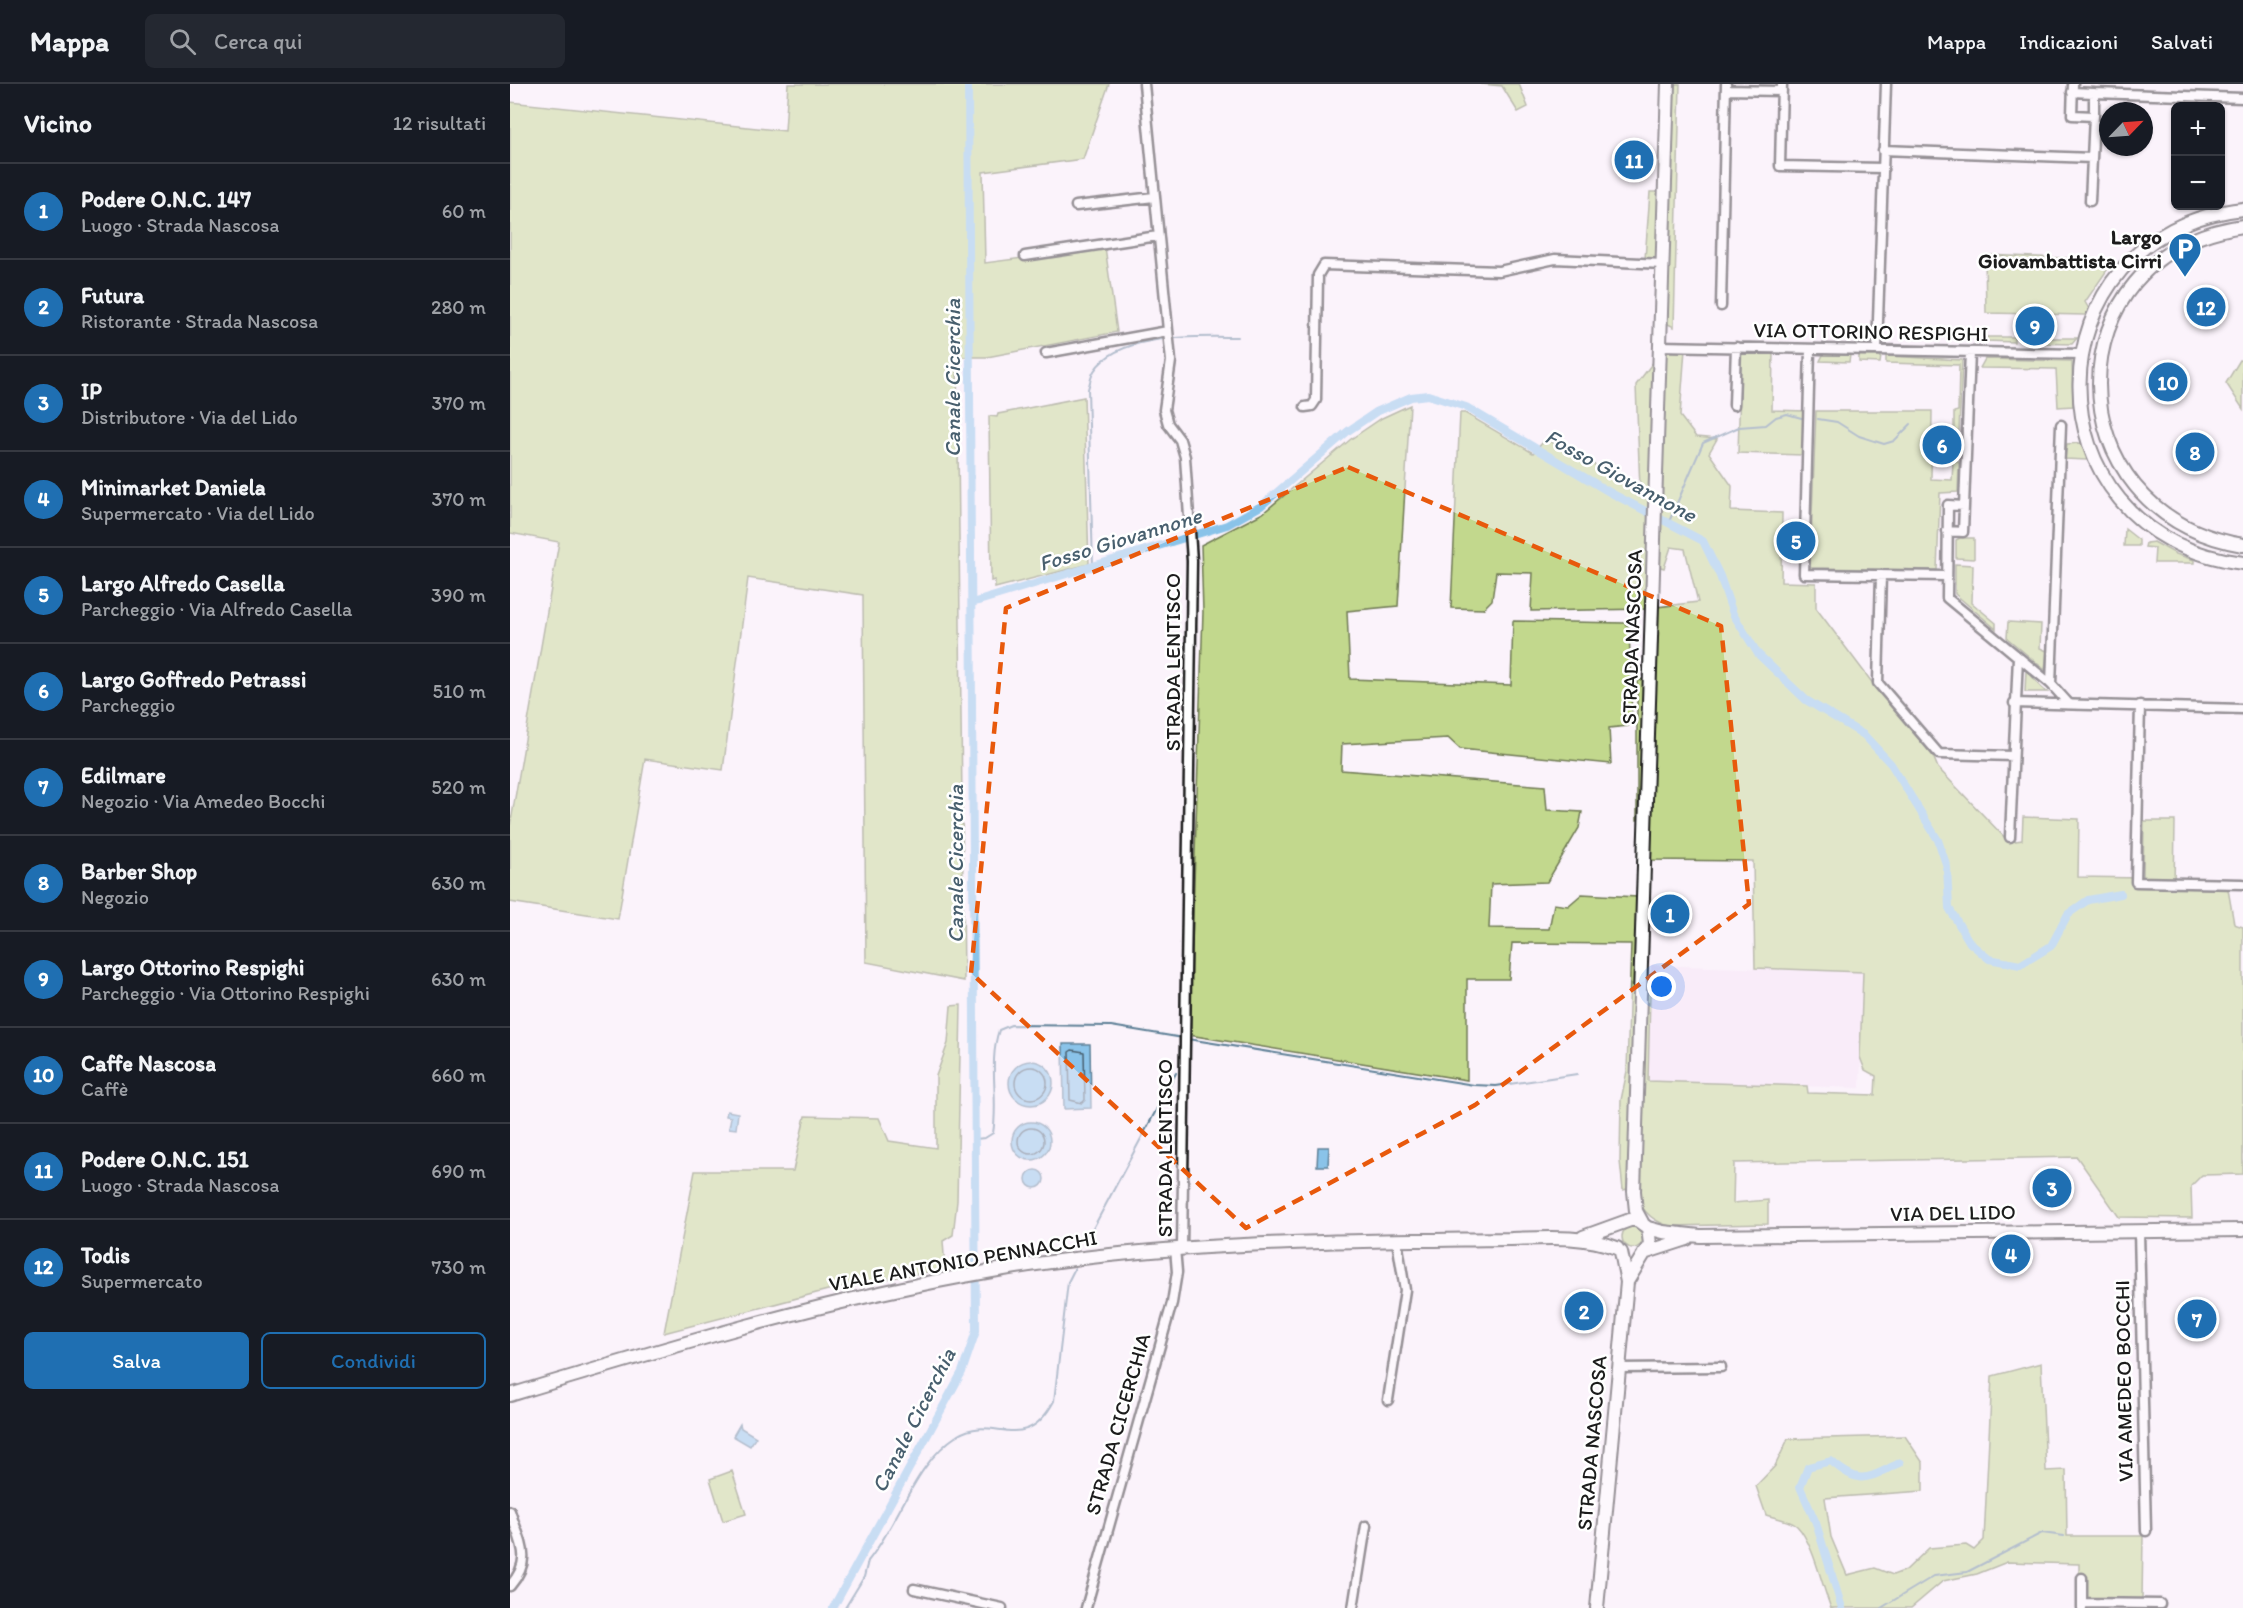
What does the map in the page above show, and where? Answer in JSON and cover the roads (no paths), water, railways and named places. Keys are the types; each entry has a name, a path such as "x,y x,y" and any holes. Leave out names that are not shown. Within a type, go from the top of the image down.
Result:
{"street":[{"name":"STRADA LENTISCO","path":"1144,84 1171,371 1164,410 1166,421 1179,437 1184,454 1191,548 1190,840 1179,1248"},
{"name":"STRADA NASCOSA","path":"1645,1225 1636,1211 1634,1191 1668,84"},
{"path":"1877,350 1886,84"},
{"path":"1720,306 1726,87 1782,88 1780,166 1882,168"},
{"path":"2094,116 2072,116 2073,88 2094,93 2243,98"},
{"path":"2090,201 2094,93"},
{"path":"1883,150 2091,158"},
{"path":"1076,206 1154,197"},
{"path":"2243,209 2199,218 2155,242 2136,256 2110,285 2092,319 2082,354 2079,384 2082,422 2096,464 2113,493 2135,517 2172,543 2209,558 2243,563"},
{"path":"2243,226 2205,235 2166,255 2135,283 2114,316 2102,351 2099,387 2104,428 2118,462 2130,480 2151,503 2177,523 2213,538 2243,545"},
{"path":"1024,256 1158,236"},
{"path":"2155,242 2166,255"},
{"path":"1305,407 1314,405 1316,400 1318,275 1324,265 1503,271 1555,260 1663,264"},
{"path":"1046,353 1168,331"},
{"name":"VIA OTTORINO RESPIGHI","path":"1659,345 2082,354"},
{"path":"1734,405 1736,347"},
{"path":"1810,349 1804,574 1946,576"},
{"path":"1947,531 1963,532 1970,352"},
{"path":"2051,684 2061,425"},
{"path":"2113,493 2130,480"},
{"path":"1964,506 1948,505 1946,594 1950,602 2051,684 2069,704"},
{"path":"1881,575 1878,683 1940,754 2013,756"},
{"path":"2010,837 2014,704 2018,657"},
{"path":"2014,704 2140,705 2243,710"},
{"path":"2140,705 2136,882 2243,884"},
{"name":"STRADA NASCOSA","path":"1621,1224 1634,1191"},
{"path":"1629,1220 1645,1225 1650,1244 1644,1252 1635,1256 1619,1250 1614,1237 1621,1224 1629,1220"},
{"name":"VIALE ANTONIO PENNACCHI","path":"510,1395 787,1314 966,1275 1179,1248 1579,1238 1621,1224"},
{"name":"VIA DEL LIDO","path":"1645,1225 1700,1236 2243,1230"},
{"name":"VIA AMEDEO BOCCHI","path":"2139,1231 2146,1531"},
{"name":"VIA DEL LIDO","path":"1644,1252 1700,1236"},
{"name":"VIALE ANTONIO PENNACCHI","path":"1579,1238 1619,1250"},
{"path":"1388,1400 1405,1290 1397,1241"},
{"name":"STRADA CICERCHIA","path":"1086,1608 1172,1303 1179,1248"},
{"name":"STRADA NASCOSA","path":"1597,1608 1627,1282 1619,1250"},
{"name":"STRADA NASCOSA","path":"1627,1282 1644,1252"},
{"path":"1619,1368 1721,1367"},
{"path":"510,1511 525,1561 522,1570 510,1586"},
{"path":"1353,1608 1366,1526"},
{"path":"2082,1578 2082,1606 2160,1604"},
{"path":"914,1589 1002,1608"}],"water":[{"path":"1063,1044 1090,1044 1091,1108 1064,1109"},
{"path":"1031,1061 1040,1062 1047,1067 1052,1074 1052,1092 1047,1099 1040,1104 1031,1105 1022,1104 1015,1099 1010,1092 1009,1083 1010,1074 1015,1067 1022,1062"},
{"path":"727,1111 738,1113 736,1129 729,1128 731,1117 726,1116"},
{"path":"1031,1122 1045,1127 1050,1141 1045,1155 1031,1160 1017,1155 1012,1141 1017,1127"},
{"path":"1318,1147 1329,1147 1328,1166 1317,1166"},
{"path":"1035,1170 1041,1173 1044,1179 1041,1185 1035,1188 1029,1185 1026,1179 1029,1173"},
{"path":"740,1424 741,1428 756,1437 750,1446 733,1436"}],"waterway":[{"name":"Canale Cicerchia","path":"833,1608 962,1372 976,1331 968,84"},
{"path":"1093,566 1088,389 1094,371 1106,358 1140,343 1182,337 1238,337"},
{"name":"Fosso Giovannone","path":"972,603 1227,525 1261,506 1348,431 1376,412 1411,397 1428,395 1466,407 1611,493 1703,541 1720,576 1733,614 1758,654 1806,700 1864,735 1891,764 1938,840 1947,867 1949,908 1970,943 1989,959 2020,965 2051,946 2068,914 2088,900 2121,894"},
{"path":"1668,524 1703,443 1739,427 1766,425 1776,417 1787,414 1805,419"},
{"path":"1818,419 1837,422 1859,436 1884,444 1894,441 1911,424"},
{"path":"975,1139 985,1138 993,1133 995,1120 994,1055 999,1030 1011,1025 1111,1026 1183,1038"},
{"path":"1188,1039 1474,1085 1496,1086 1577,1074"},
{"path":"1089,1236 1176,1073"},
{"path":"845,1608 864,1577 868,1561 908,1494 930,1461 943,1447 958,1435 971,1430 984,1428 1020,1431 1031,1427 1043,1418 1054,1401 1068,1282 1075,1268"},
{"path":"1842,1608 1816,1523 1800,1487 1808,1467 1831,1461 1857,1477 1872,1476 1900,1463"},
{"path":"1881,1608 1934,1576 1967,1572 2042,1533 2064,1536"}],"place":[{"name":"Podere O.N.C. 151","path":"1634,160"},
{"name":"Largo Giovambattista Cirri","path":"2185,278"},
{"name":"Todis","path":"2206,307"},
{"name":"Largo Ottorino Respighi","path":"2035,326"},
{"name":"Caffe Nascosa","path":"2168,382"},
{"name":"Largo Goffredo Petrassi","path":"1942,445"},
{"name":"Barber Shop","path":"2195,452"},
{"name":"Largo Alfredo Casella","path":"1796,541"},
{"name":"Podere O.N.C. 147","path":"1670,914"},
{"name":"IP","path":"2052,1188"},
{"name":"Minimarket Daniela","path":"2011,1254"},
{"name":"Futura","path":"1584,1311"},
{"name":"Edilmare","path":"2197,1319"}]}
